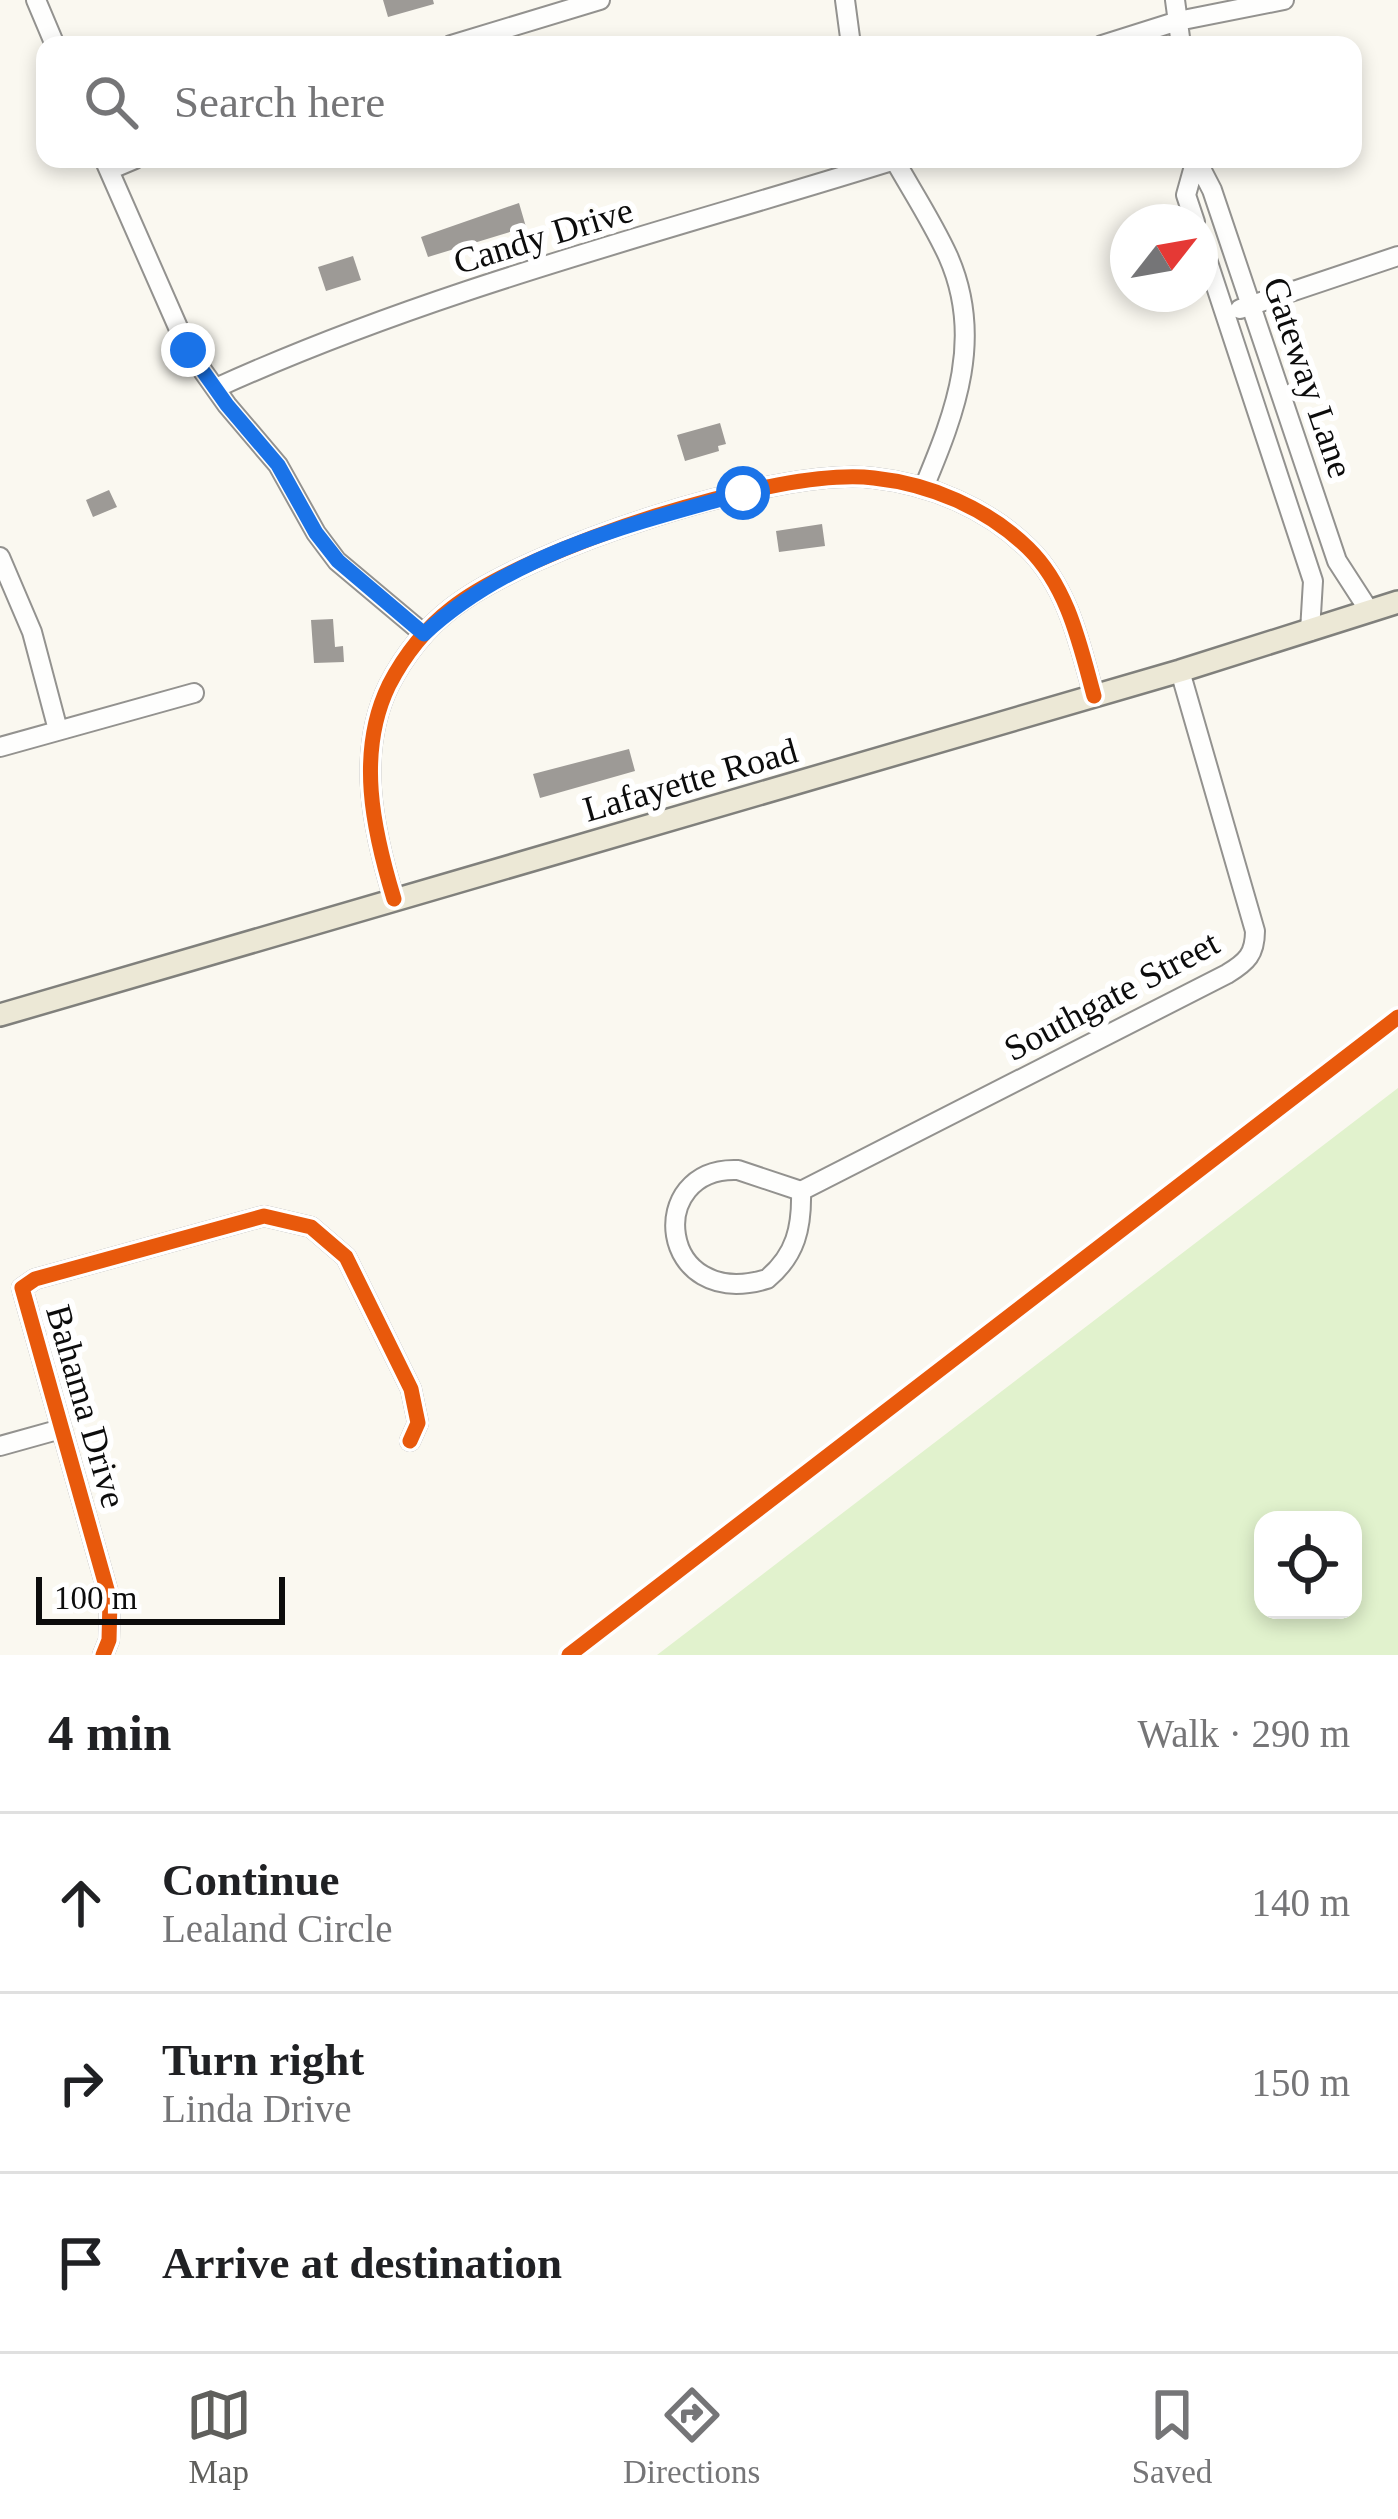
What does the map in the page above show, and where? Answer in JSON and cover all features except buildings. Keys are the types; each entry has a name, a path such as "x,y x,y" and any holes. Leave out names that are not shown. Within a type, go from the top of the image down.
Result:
{"main road":[{"name":"Lafayette Road","path":"0,1015 1180,671 1398,602"}],"street":[{"path":"36,0 51,36"},
{"path":"481,36 600,0"},
{"path":"845,0 850,36"},
{"path":"1175,0 1180,36"},
{"path":"1130,36 1178,21 1284,0"},
{"path":"108,168 188,350 278,465 316,533 338,561 424,634"},
{"name":"Candy Drive","path":"216,388 299,351 452,297 868,168"},
{"path":"899,168 948,255 965,318 958,398 924,487"},
{"name":"Gateway Lane","path":"1189,204 1186,195 1194,168"},
{"name":"Gateway Lane","path":"1201,168 1341,570 1370,611"},
{"path":"1225,315 1398,256"},
{"name":"Gateway Lane","path":"1218,293 1313,580 1310,631"},
{"path":"394,899 370,800 373,741 389,686 424,634 451,608 518,568 664,515 743,493 830,477 871,477 924,487 986,516 1028,548 1065,602 1094,696"},
{"path":"1299,537 1325,528"},
{"path":"0,557 32,632 58,730"},
{"name":"Southgate Street","path":"801,1191 1227,974 1253,953 1255,931 1180,671"},
{"path":"0,747 194,693"},
{"path":"738,1170 801,1191 796,1239 767,1279 722,1285 696,1271 679,1252 674,1224 681,1200 697,1180 712,1172 738,1170"},
{"name":"Bahama Drive","path":"103,1655 109,1640 110,1600 22,1288 34,1279 263,1216 311,1227 346,1257 416,1403 418,1423 410,1441"},
{"path":"0,1446 61,1429"}],"green space":[{"path":"1398,1088 1398,1655 657,1655"}],"cycle path":[{"path":"394,899 374,819 371,764 379,711 402,664 442,616 488,585 594,537 655,516 778,485 831,478 895,481 957,500 995,521 1042,563 1071,618 1094,696"},
{"path":"569,1655 1398,1017"},
{"path":"103,1655 109,1640 110,1600 22,1288 35,1279 264,1216 311,1227 346,1257 411,1389 418,1423 410,1441"}],"route":[{"path":"188,350 278,465 316,533 338,561 424,634 451,608 518,568 621,529 743,493"}]}
